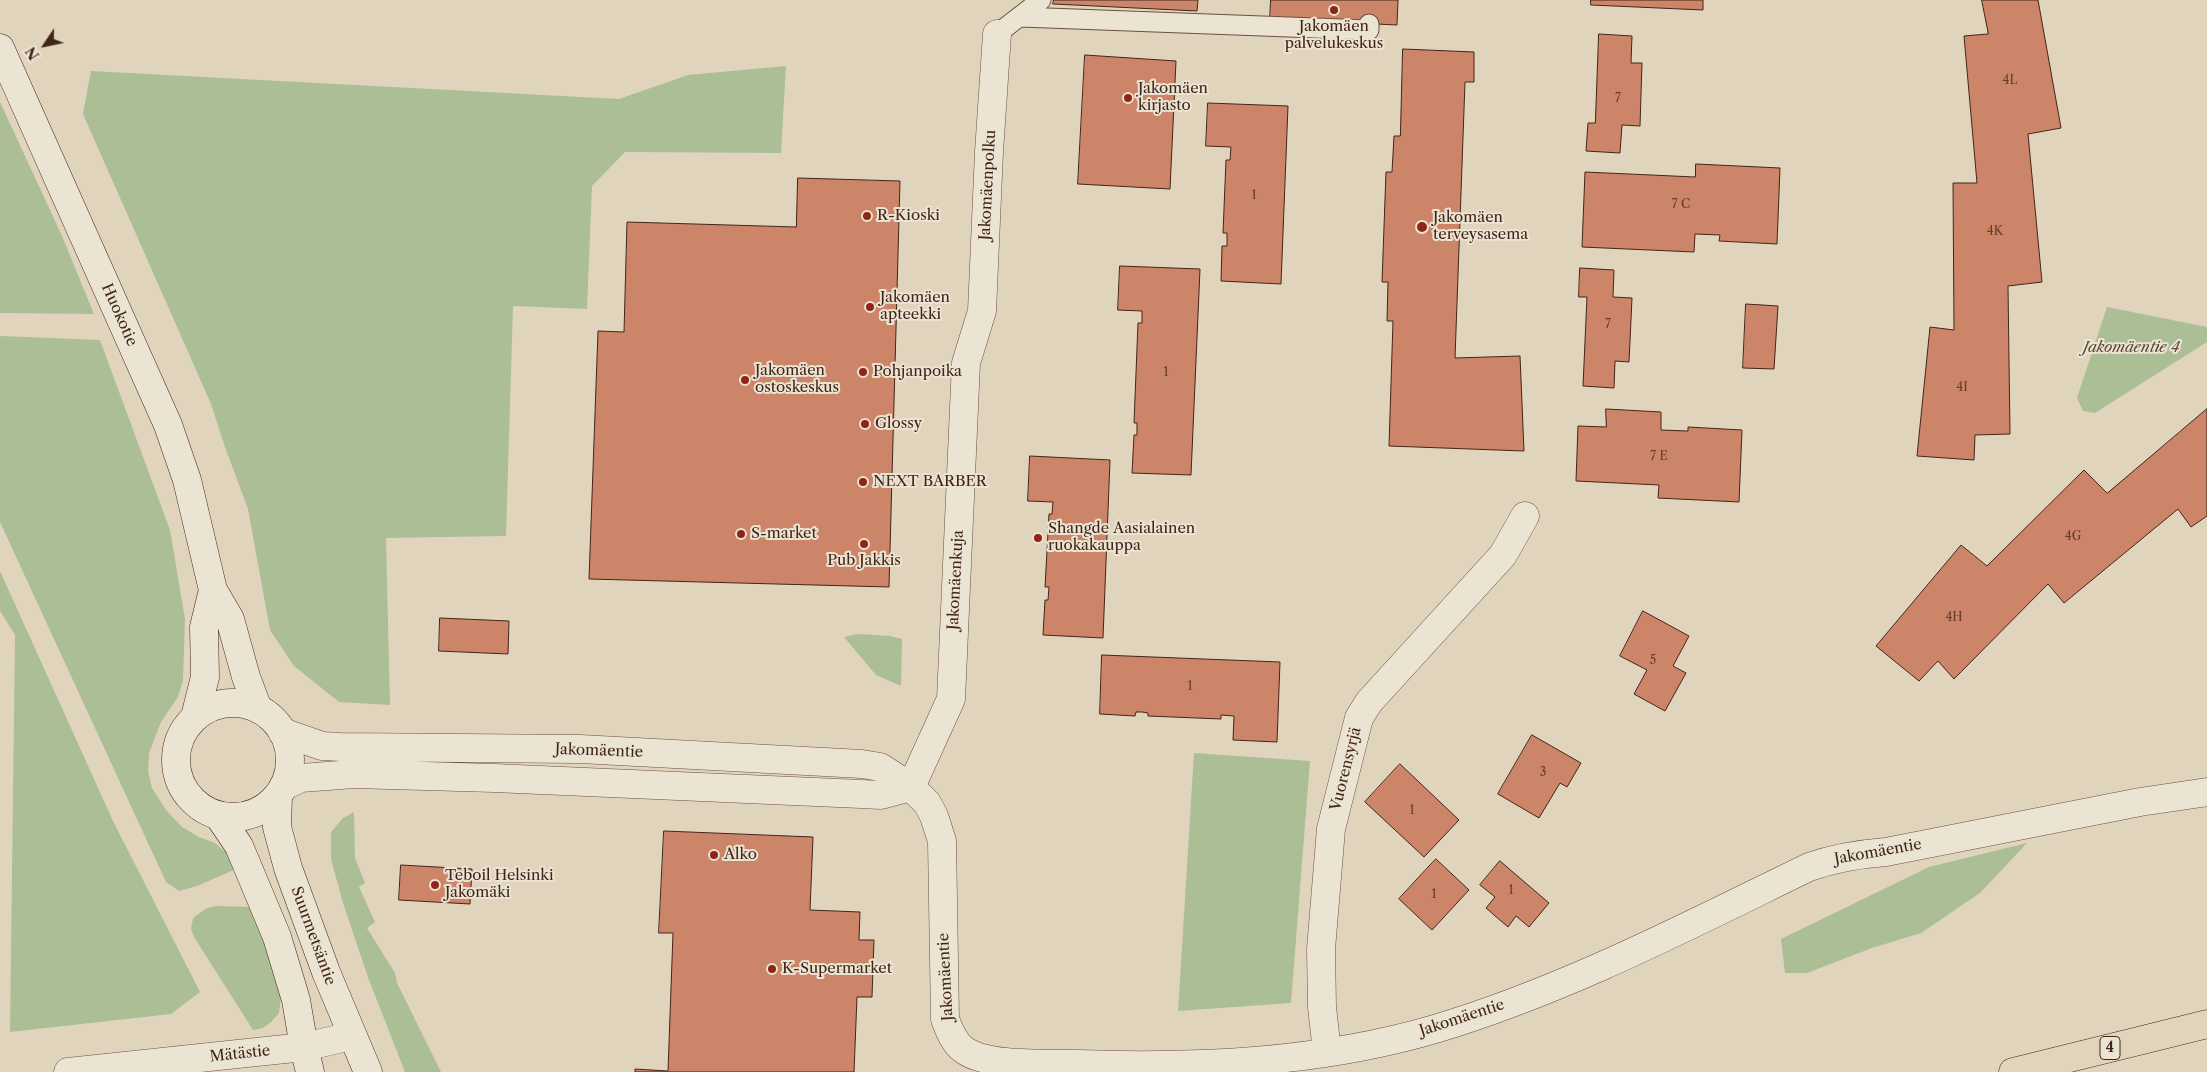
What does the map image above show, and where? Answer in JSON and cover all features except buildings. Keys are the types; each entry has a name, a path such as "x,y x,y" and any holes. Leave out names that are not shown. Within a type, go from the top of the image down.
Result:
{"highway":[{"name":"4","path":"2012,1072 2207,1024"}],"street":[{"name":"Jakomäenpolku","path":"966,364 982,311 989,152 997,34"},
{"name":"Huokotie","path":"0,48 168,425 187,480 213,590 230,619 246,677 258,709"},
{"name":"Jakomäenkuja","path":"911,787 951,698 966,364"},
{"name":"Vuorensyrjä","path":"1327,1052 1322,1007 1322,948 1331,829 1359,718 1369,702 1503,555 1525,516"},
{"name":"Huokotie","path":"195,717 205,677 204,627 213,590"},
{"path":"237,703 258,709 268,715 282,732 290,753 288,775 281,791 261,810 251,814 240,817 207,812 189,798 178,778 176,756 181,735 195,717 215,706 237,703"},
{"name":"Jakomäentie","path":"282,732 322,746 341,748 580,749 862,764 880,767 911,787 927,803 934,816 942,841 945,1019 951,1035 962,1049 976,1058 998,1061 1151,1066 1247,1062 1327,1052 1435,1029 1527,997 1688,926 1809,867 1825,862 1847,856 1886,852 2140,802 2207,792"},
{"name":"Jakomäentie","path":"281,791 301,778 354,774 504,778 880,795 911,787"},
{"name":"Suurmetsäntie","path":"281,791 277,827 288,868 351,1036 368,1072"},
{"path":"218,815 239,846 277,937 296,1000 307,1060"},
{"name":"Mätästie","path":"68,1072 307,1060 351,1036"}],"lane":[{"name":"Jakomäenpolku","path":"997,34 1041,0"},
{"path":"1020,17 1369,30 1369,24"}],"green space":[{"path":"786,66 781,153 625,152 592,186 587,309 513,306 506,536 386,538 390,705 339,702 294,666 270,630 248,509 211,404 83,114 91,71 619,99 688,75"},
{"path":"0,102 62,236 94,314 0,313"},
{"name":"Jakomäentie 4","path":"2107,307 2207,327 2207,342 2095,413 2083,411 2077,398"},
{"path":"0,336 100,340 170,530 185,619 183,680 178,697 161,722 149,753 148,771 152,788 166,810 182,827 199,837 215,843 229,855 236,869 197,886 179,891 166,882 0,522"},
{"path":"0,571 113,821 200,992 171,1014 10,1032 15,635 0,611"},
{"path":"857,634 890,636 902,639 901,686 876,675 844,637"},
{"path":"1194,753 1310,761 1291,1003 1178,1011"},
{"path":"354,812 355,858 365,883 359,887 375,922 367,928 395,973 397,983 441,1072 405,1072 369,980 343,903 331,859 331,832 343,818"},
{"path":"2027,843 1980,893 1921,933 1872,948 1807,973 1785,973 1781,939 1929,867"},
{"path":"216,906 253,907 281,996 279,1013 263,1028 253,1030 194,937 191,929 193,918 207,908"}],"place":[{"name":"Jakomäen palvelukeskus","path":"1334,10"},
{"name":"Jakomäen kirjasto","path":"1128,98"},
{"name":"R-Kioski","path":"867,216"},
{"name":"Jakomäen terveysasema","path":"1422,227"},
{"name":"Jakomäen apteekki","path":"870,307"},
{"name":"Pohjanpoika","path":"863,372"},
{"name":"Jakomäen ostoskeskus","path":"745,380"},
{"name":"Glossy","path":"865,424"},
{"name":"NEXT BARBER","path":"863,482"},
{"name":"S-market","path":"741,534"},
{"name":"Shangde Aasialainen ruokakauppa","path":"1038,538"},
{"name":"Pub Jakkis","path":"864,544"},
{"name":"Alko","path":"714,855"},
{"name":"Teboil Helsinki Jakomäki","path":"435,885"},
{"name":"K-Supermarket","path":"772,969"}]}
